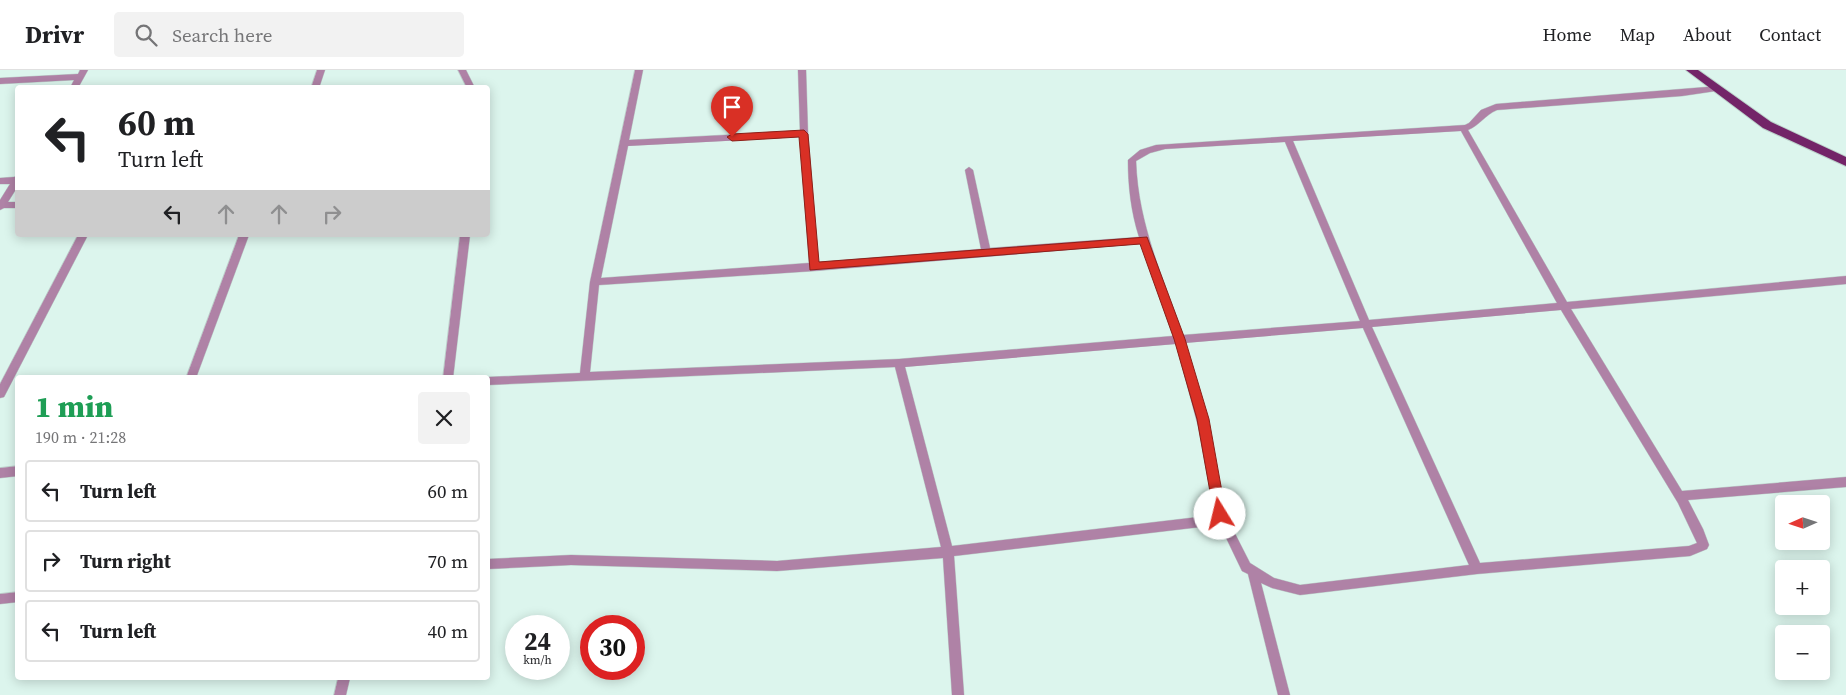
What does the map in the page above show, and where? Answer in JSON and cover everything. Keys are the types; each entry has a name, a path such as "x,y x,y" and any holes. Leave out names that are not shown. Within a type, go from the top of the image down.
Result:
{"main road":[{"path":"1691,70 1767,125 1843,160"}],"street":[{"path":"316,85 321,70"},
{"path":"462,70 470,85"},
{"path":"585,376 595,282 639,70"},
{"path":"802,70 804,134 814,267"},
{"path":"0,81 82,74"},
{"path":"76,85 82,74"},
{"path":"1462,128 1564,306 1679,496 1699,533 1703,546 1690,551 1477,569 1300,590 1272,583 1246,567 1220,514 1203,419 1179,339 1144,240 1131,179 1132,160 1140,154 1166,146 1462,128 1472,125 1484,112 1496,107 1716,88"},
{"path":"624,143 804,134"},
{"path":"1288,140 1366,324 1477,569"},
{"path":"968,170 986,251"},
{"path":"0,181 15,179"},
{"path":"1,206 15,182"},
{"path":"1,206 15,205"},
{"path":"0,394 82,237"},
{"path":"192,375 243,237"},
{"path":"448,375 465,237"},
{"path":"595,282 814,267 986,251 1144,240"},
{"path":"490,381 899,363 1366,324 1846,280"},
{"path":"899,363 948,552 958,695"},
{"path":"0,473 15,472"},
{"path":"1679,496 1846,482"},
{"path":"490,564 571,560 777,566 948,552 1209,521 1220,514"},
{"path":"1253,572 1284,695"},
{"path":"0,598 15,597"},
{"path":"340,695 344,680"}],"route":[{"path":"732,137 804,134 814,267 986,251 1144,240 1179,339 1203,419 1220,514"}]}
